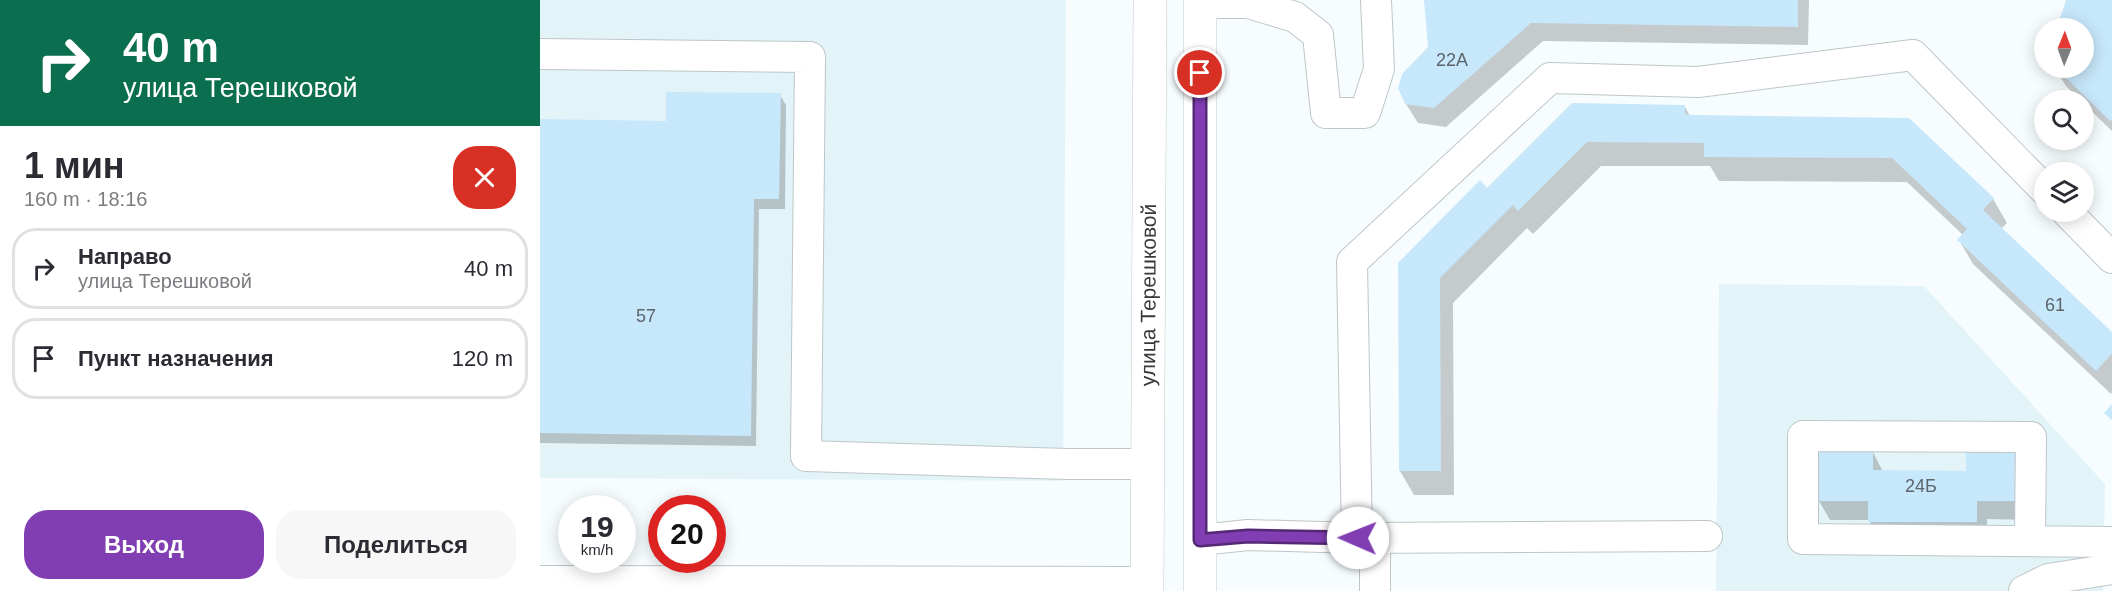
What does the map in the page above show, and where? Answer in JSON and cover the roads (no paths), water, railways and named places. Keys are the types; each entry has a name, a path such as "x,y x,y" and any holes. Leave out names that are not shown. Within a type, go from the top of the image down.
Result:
{"main road":[{"name":"улица Терешковой","path":"1147,587 1149,0"},
{"path":"1200,2 1200,591"}],"lane":[{"path":"1200,2 1261,2 1295,17 1318,35 1326,113 1365,113 1379,69 1376,0"},
{"path":"540,54 810,57 806,456 1069,464 1147,464"},
{"path":"1375,591 1366,538 1352,262 1550,78 1698,82 1913,55 2034,179"},
{"path":"2077,222 2112,258"},
{"path":"2030,540 2031,436 1803,436 1803,539 2112,542"},
{"path":"1200,540 1248,536 1366,538 1707,536"},
{"path":"2024,591 2048,579 2112,569"},
{"path":"540,581 1147,587"}]}
